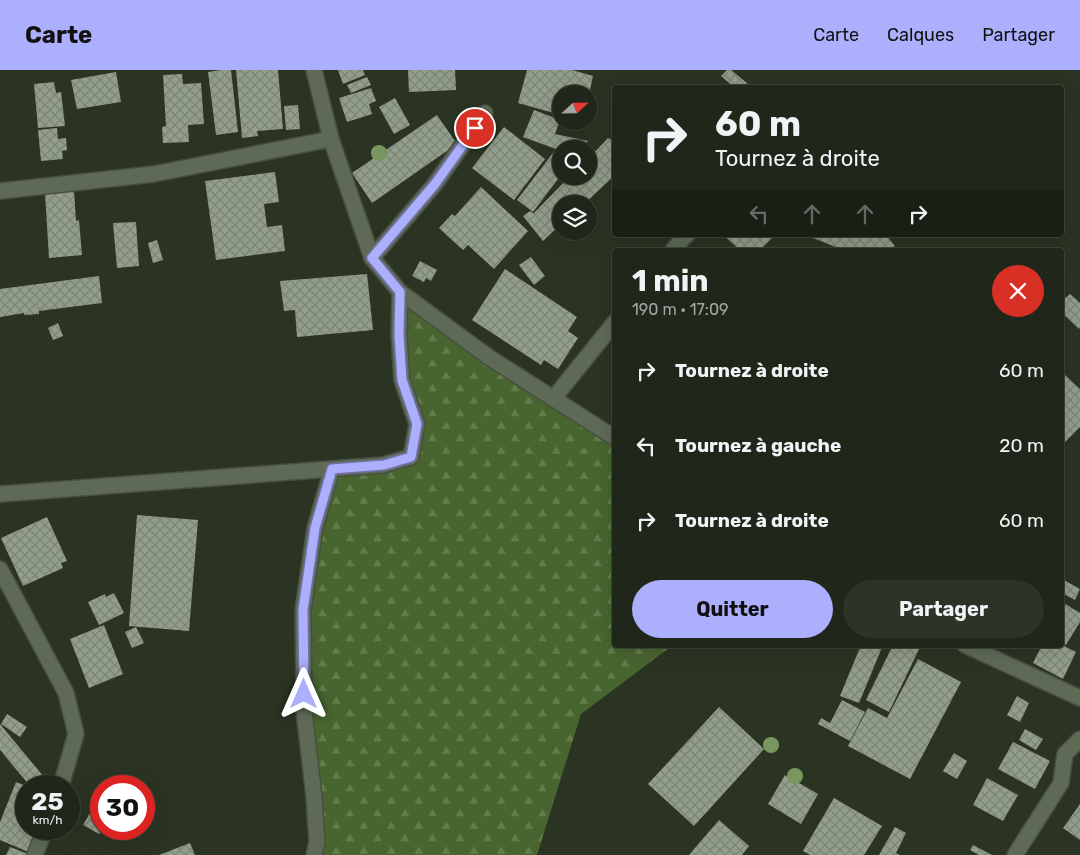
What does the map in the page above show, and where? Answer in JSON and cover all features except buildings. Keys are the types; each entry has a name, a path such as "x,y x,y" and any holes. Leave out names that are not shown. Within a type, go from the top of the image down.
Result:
{"street":[{"path":"314,70 331,139 372,258 400,292 490,358 612,436"},
{"path":"372,258 435,184 485,113"},
{"path":"0,191 154,174 331,139"},
{"path":"675,248 685,237"},
{"path":"0,494 384,465 411,457 417,424 402,380 399,335 400,292"},
{"path":"553,399 612,326"},
{"path":"314,855 317,842 304,711 303,610 315,528 332,469"},
{"path":"0,569 66,693 76,734 64,775"},
{"path":"972,648 1080,698"},
{"path":"1015,855 1061,783 1065,754 1080,739"},
{"path":"35,855 41,840"}],"green space":[{"path":"400,292 612,438 612,648 669,648 581,714 537,855 314,855 303,610 332,469 411,456 417,424 402,380"}],"route":[{"path":"304,694 303,610 315,528 332,469 384,465 411,457 417,424 402,380 399,335 400,292 372,258 435,184 475,128"}]}
